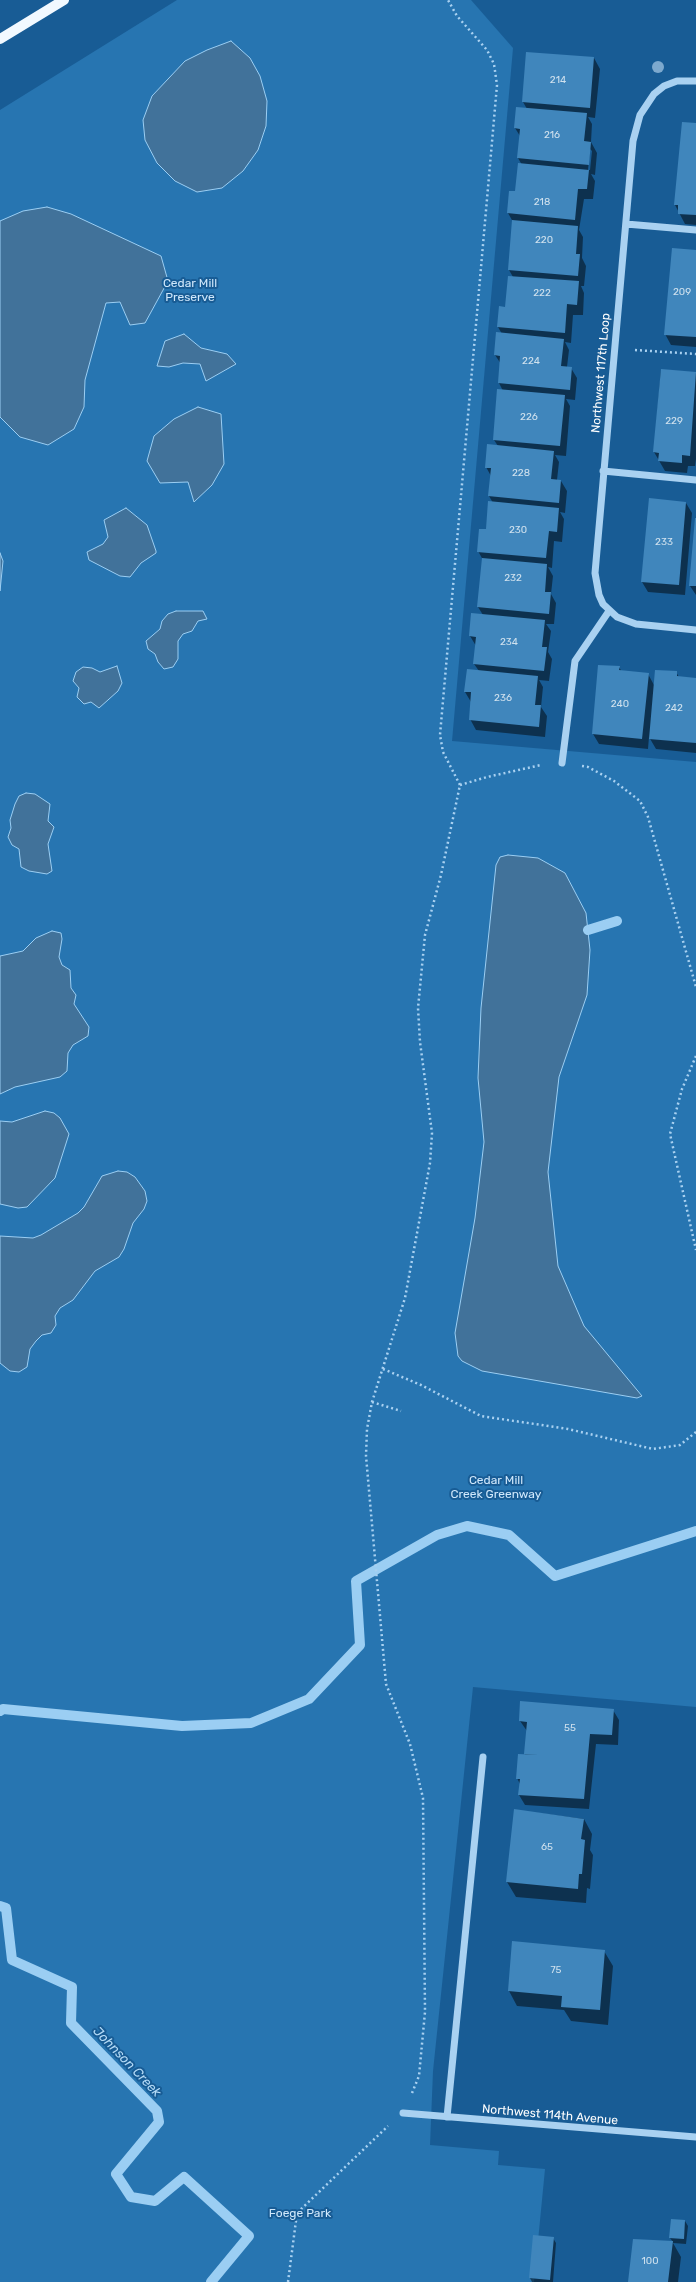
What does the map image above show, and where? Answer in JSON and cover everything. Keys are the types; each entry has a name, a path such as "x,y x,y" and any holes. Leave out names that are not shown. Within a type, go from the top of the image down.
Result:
{"main road":[{"path":"0,40 64,0"}],"street":[{"name":"Northwest 117th Loop","path":"696,81 677,81 664,86 654,94 640,115 633,141 595,573 599,595 609,611 625,621 636,624 696,630"},
{"path":"626,224 696,230"},
{"path":"603,471 696,480"},
{"path":"562,763 575,661 609,611"},
{"path":"447,2117 483,1757"},
{"name":"Northwest 114th Avenue","path":"403,2113 696,2138"}],"path":[{"path":"288,2282 297,2214 403,2113 419,2076 426,2012 423,1798 410,1744 386,1684 366,1456 367,1429 372,1402 405,1298 430,1163 432,1134 420,1042 418,1008 425,935 441,875 460,785 443,752 440,735 497,85 494,64 487,50 457,16 448,0"},
{"path":"615,348 664,353 696,354"},
{"path":"460,785 535,766 562,763 588,767 614,781 640,801 648,817 696,987"},
{"path":"696,1056 682,1088 670,1134 696,1250"},
{"path":"383,1369 421,1385 481,1416 568,1429 653,1449 680,1445 696,1432"},
{"path":"372,1402 402,1411"}],"green space":[{"path":"177,0 471,0 513,48 452,741 696,762 696,1707 473,1687 433,2071 430,2145 499,2151 498,2165 545,2169 534,2282 0,2282 0,110"}],"shaded area":[{"path":"231,41 250,58 260,76 267,101 266,126 258,150 243,171 222,188 197,192 175,181 157,163 145,140 143,120 152,96 185,61 207,50"},
{"path":"47,207 71,214 161,256 168,281 145,323 130,325 120,302 106,303 85,380 84,407 74,429 48,445 20,437 0,417 0,221 23,211"},
{"path":"184,334 201,348 227,354 236,364 206,381 200,364 183,363 169,367 157,366 165,341"},
{"path":"198,407 221,414 224,464 212,485 194,502 188,482 160,483 147,461 154,436 174,419"},
{"path":"126,508 147,525 156,551 156,553 141,563 130,577 120,576 89,560 87,552 103,544 108,537 104,520"},
{"path":"0,553 3,561 0,591"},
{"path":"176,611 203,611 207,619 198,621 192,631 183,634 178,641 178,659 173,667 164,669 158,662 155,654 148,649 146,641 160,629 162,621 168,614"},
{"path":"117,666 122,683 118,691 99,708 91,702 84,704 77,697 79,688 73,681 76,672 83,667 92,668 100,672"},
{"path":"26,793 35,794 50,804 48,821 54,827 48,844 52,871 47,874 29,871 21,867 19,849 12,845 8,837 11,828 10,820 15,804 19,796"},
{"path":"508,855 538,858 565,873 586,913 590,950 587,995 559,1077 548,1172 558,1266 584,1326 642,1396 637,1398 482,1371 462,1361 458,1356 455,1333 475,1218 484,1142 478,1078 481,1008 496,865 500,857"},
{"path":"52,931 61,933 62,939 59,957 62,965 70,970 71,988 76,995 74,1004 89,1027 88,1036 73,1045 68,1053 67,1071 60,1077 15,1087 0,1094 0,956 23,951 36,938"},
{"path":"45,1111 54,1113 60,1118 69,1134 55,1178 27,1207 18,1208 0,1204 0,1121 12,1122"},
{"path":"118,1171 127,1172 135,1177 145,1191 147,1201 144,1209 133,1223 124,1249 119,1257 95,1271 73,1300 60,1308 55,1316 56,1325 51,1333 42,1335 30,1349 27,1367 19,1372 10,1371 0,1363 0,1236 33,1238 41,1235 78,1213 84,1207 102,1176"}],"building":[{"path":"526,52 594,57 590,108 522,102"},
{"path":"516,107 587,113 584,141 591,142 589,165 517,158 520,129 514,128"},
{"path":"682,122 696,123 696,215 678,214 678,205 674,205"},
{"path":"518,163 589,170 587,189 578,189 575,220 507,213 509,191 515,191"},
{"path":"512,220 578,226 576,254 580,254 578,276 508,270"},
{"path":"672,248 696,250 696,337 664,335"},
{"path":"508,276 579,281 577,305 567,304 565,333 497,327 499,306 505,307"},
{"path":"496,332 564,339 561,366 572,367 570,390 498,383 500,356 494,355"},
{"path":"661,369 696,372 690,456 682,455 682,463 658,461 659,453 653,452"},
{"path":"497,389 565,395 560,446 493,440"},
{"path":"487,444 554,451 551,479 561,480 559,503 488,496 491,468 485,468"},
{"path":"649,498 686,502 679,585 641,582"},
{"path":"488,501 559,508 557,532 549,531 546,558 477,552 479,529 486,529"},
{"path":"695,518 696,586 689,586"},
{"path":"482,558 547,564 545,592 551,592 549,614 477,607"},
{"path":"471,613 545,620 542,647 547,647 544,671 473,664 476,637 469,636"},
{"path":"598,665 620,666 619,670 649,673 642,739 592,734"},
{"path":"467,669 538,676 535,705 541,705 539,727 469,720 471,692 464,692"},
{"path":"655,670 677,671 677,676 696,678 696,743 649,739"},
{"path":"520,1701 614,1709 612,1735 590,1734 584,1799 518,1795 520,1779 516,1779 518,1754 539,1755 524,1754 527,1722 519,1721"},
{"path":"514,1809 584,1819 581,1839 585,1840 582,1874 579,1874 578,1889 506,1882"},
{"path":"512,1941 605,1950 600,2010 561,2007 562,1996 508,1991"},
{"path":"671,2219 685,2220 684,2239 669,2238"},
{"path":"533,2235 554,2237 550,2280 529,2278"},
{"path":"633,2239 673,2241 668,2282 628,2282"}],"waterway":[{"path":"588,930 617,921"},
{"path":"0,1711 3,1709 182,1726 251,1723 309,1699 360,1645 356,1581 437,1535 467,1526 509,1535 555,1576 696,1531"},
{"name":"Johnson Creek","path":"0,1906 6,1908 12,1960 72,1987 71,2023 157,2111 159,2122 116,2174 131,2197 155,2201 184,2177 249,2236 211,2282"}],"park label":[{"name":"Cedar Mill Preserve","path":"190,291"},
{"name":"Cedar Mill Creek Greenway","path":"496,1488"},
{"name":"Foege Park","path":"300,2214"}]}
